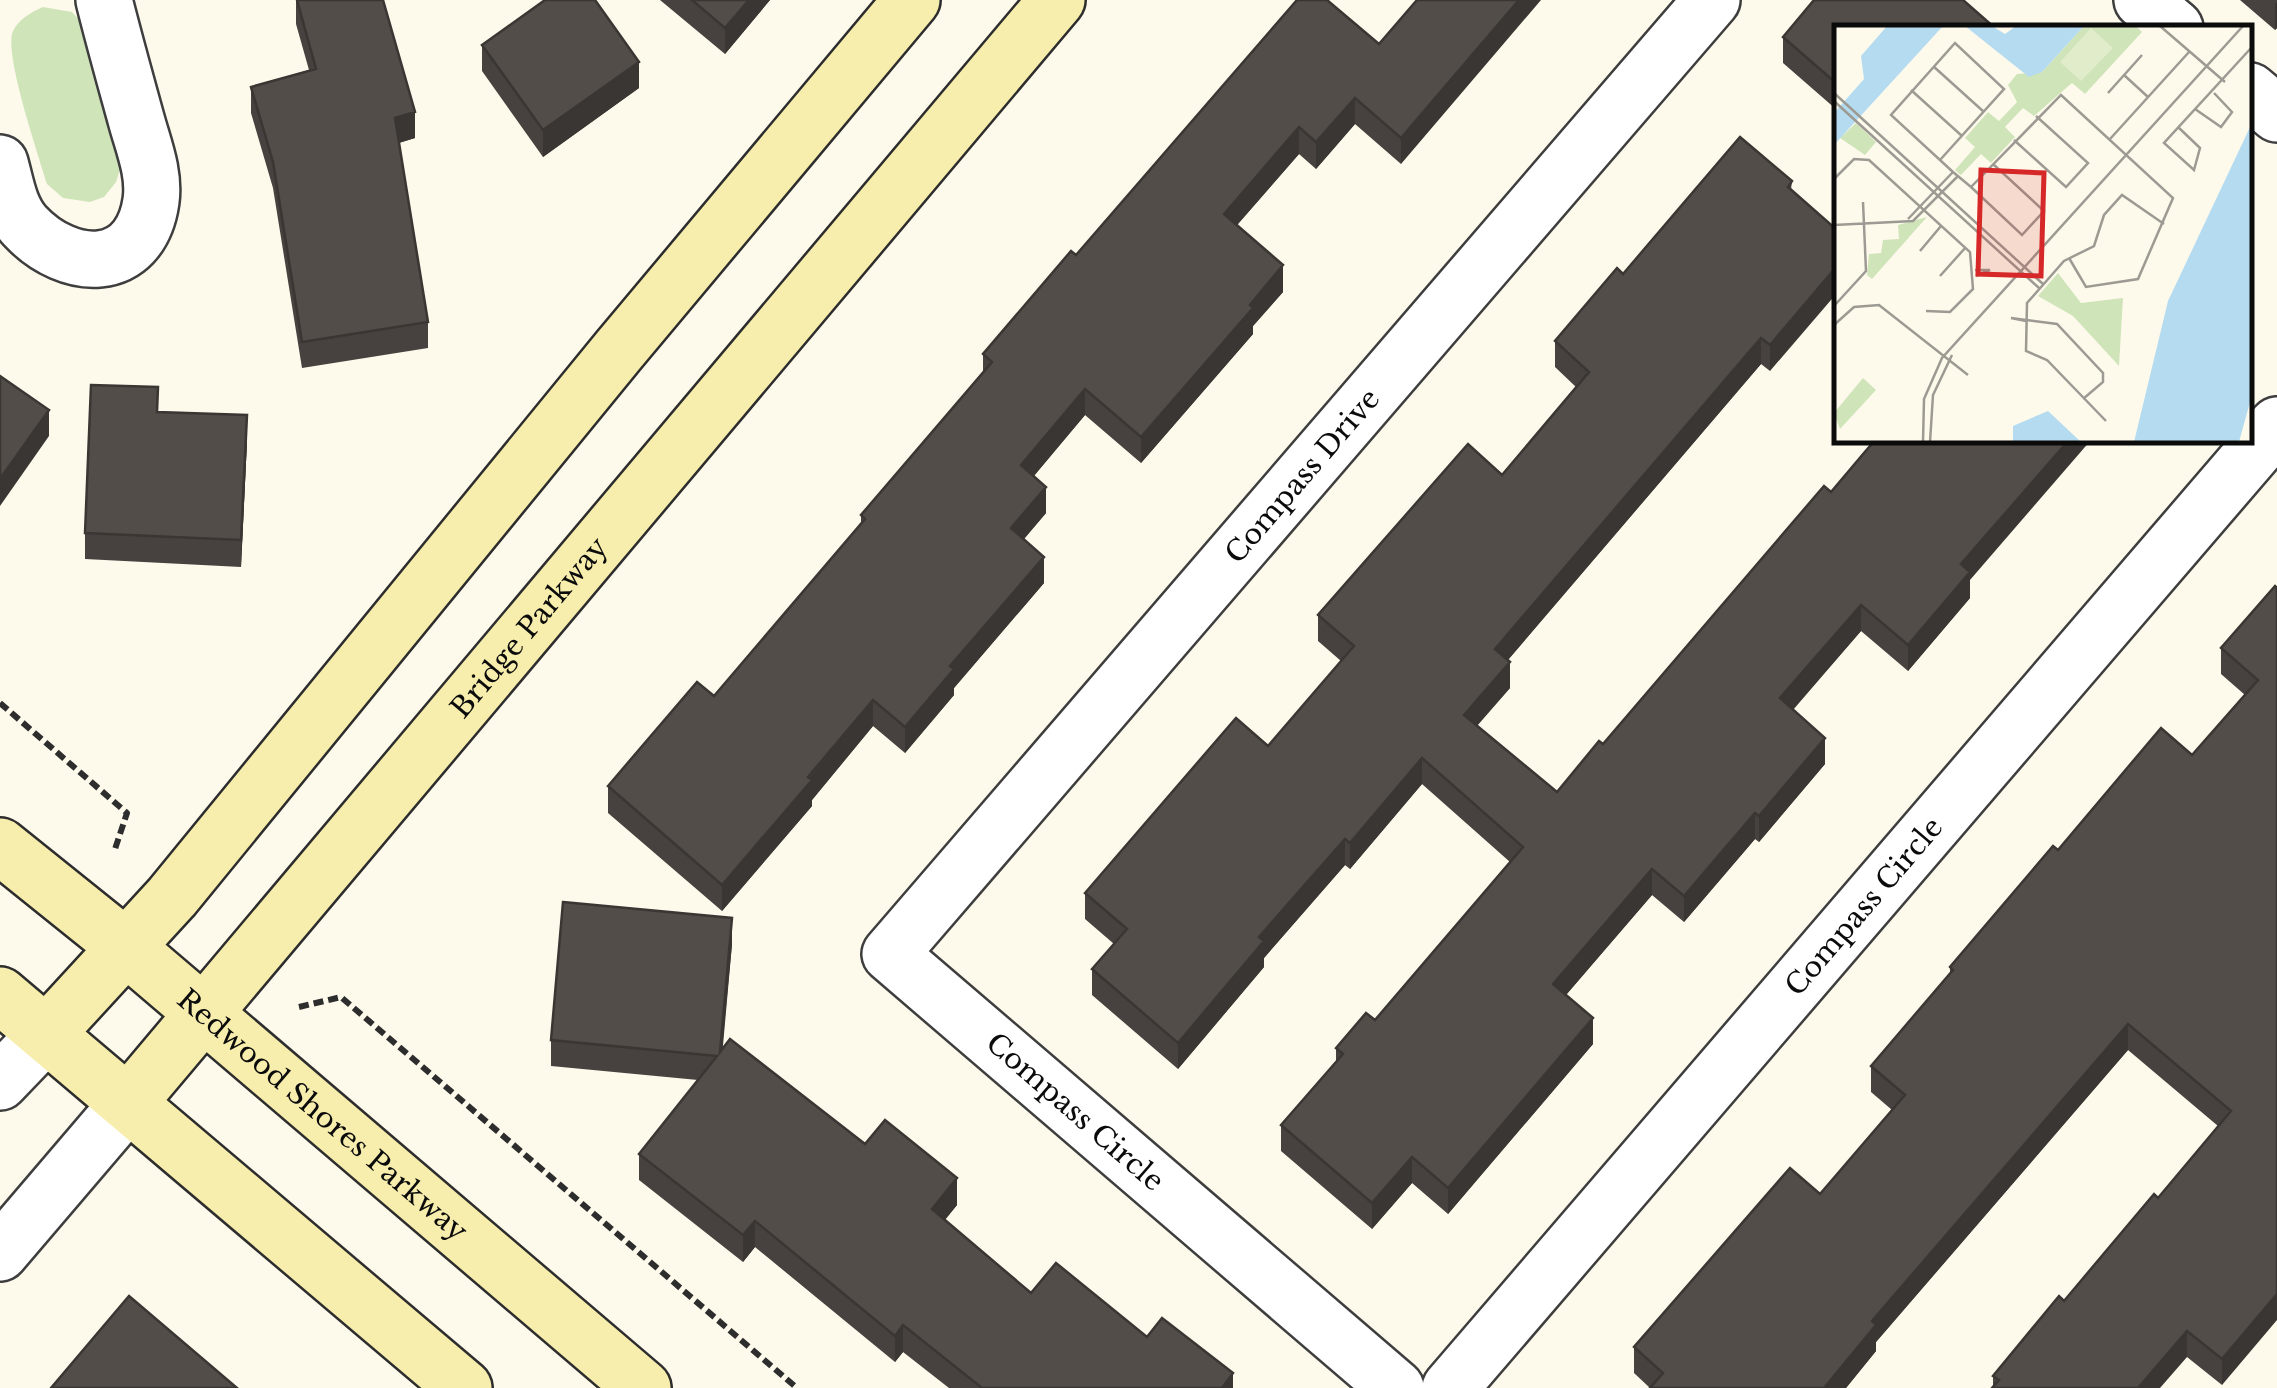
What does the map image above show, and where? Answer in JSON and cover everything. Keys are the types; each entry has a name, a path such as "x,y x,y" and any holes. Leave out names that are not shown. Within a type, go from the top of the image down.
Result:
{"street":[{"path":"0,163 12,207 24,225 50,248 77,258 102,260 126,250 136,238 151,205 150,171 104,0"},
{"path":"0,1082 127,948 912,0"},
{"name":"Bridge Parkway","path":"0,1253 202,1013 250,962 1057,0"},
{"name":"Compass Drive","path":"890,954 1712,0"},
{"path":"2142,0 2171,25"},
{"path":"2252,93 2277,114"},
{"name":"Compass Circle","path":"1450,1388 2277,425"},
{"name":"Redwood Shores Parkway","path":"0,846 127,948 643,1388"},
{"name":"Compass Circle","path":"890,954 1396,1388"},
{"path":"0,995 464,1388"}],"path":[{"path":"0,703 127,813 115,848"},
{"path":"299,1007 342,997 797,1388"}],"green space":[{"path":"43,7 72,12 85,26 122,158 116,182 104,197 90,202 63,198 47,184 17,81 13,31 26,16"}],"building":[{"path":"297,0 383,0 415,112 395,118 428,322 302,342 273,162 251,87 316,69"},
{"path":"545,0 595,0 639,62 543,130 482,45"},
{"path":"692,0 749,0 725,28"},
{"path":"1297,0 1327,0 1379,44 1417,0 1519,0 1401,138 1355,98 1316,142 1299,127 1224,214 1283,265 1250,305 1253,308 1141,437 1085,389 1021,465 1046,487 1011,528 1044,557 950,666 954,669 905,727 873,700 808,777 812,780 722,885 608,786 697,682 714,696 992,362 983,354 1071,251 1076,255"},
{"path":"1814,0 1963,0 1992,25 1834,25 1834,81 1783,37"},
{"path":"1740,137 1792,181 1788,187 1834,227 1834,270 1770,345 1761,338 1495,649 1510,662 1464,715 1557,792 1599,741 1603,744 1824,486 1831,492 1873,442 2067,442 1961,564 1970,572 1908,645 1861,605 1780,698 1825,738 1684,896 1652,869 1553,984 1593,1018 1448,1188 1412,1157 1372,1203 1281,1125 1343,1054 1336,1048 1366,1013 1375,1020 1523,847 1422,758 1350,843 1345,839 1259,937 1264,941 1178,1043 1092,969 1127,929 1085,893 1236,718 1268,746 1354,646 1318,615 1468,444 1502,475 1589,372 1555,341 1617,268 1623,274"},
{"path":"0,376 49,410 0,479"},
{"path":"91,385 158,387 157,412 247,415 241,540 85,533"},
{"path":"2275,586 2277,1294 2222,1359 2187,1331 2138,1388 1992,1388 1999,1380 1993,1376 2059,1296 2064,1301 2154,1194 2158,1198 2231,1111 2128,1024 1872,1321 1876,1325 1824,1388 1650,1388 1663,1373 1634,1347 1790,1168 1820,1194 1905,1095 1871,1066 2053,846 2058,850 2161,728 2192,755 2258,680 2221,648"},
{"path":"563,902 732,918 720,1052 730,1039 865,1144 885,1120 957,1178 932,1209 1031,1293 1056,1263 1147,1337 1162,1318 1233,1373 1222,1388 982,1388 903,1325 895,1336 755,1221 743,1235 639,1154 717,1056 551,1040"},
{"path":"129,1296 237,1388 51,1388"}]}
